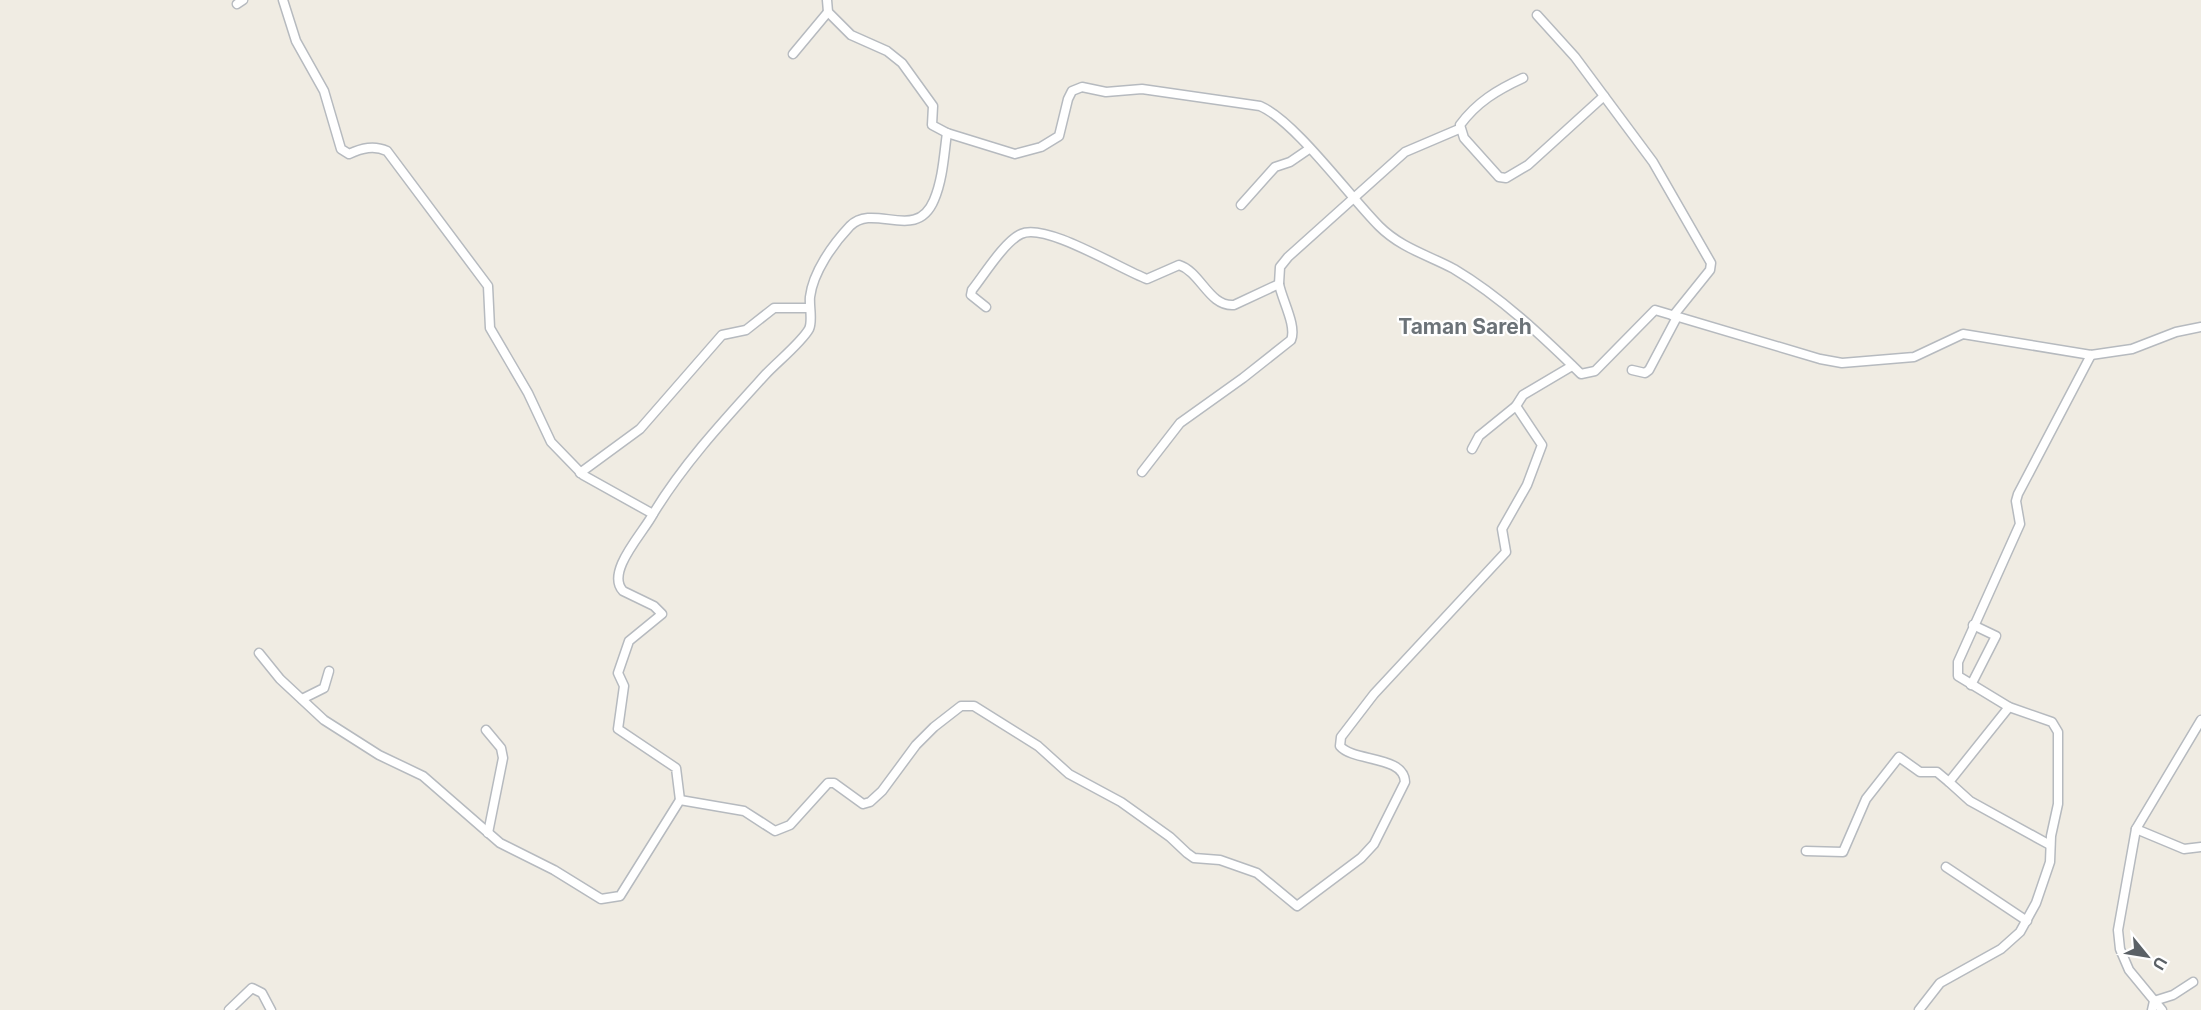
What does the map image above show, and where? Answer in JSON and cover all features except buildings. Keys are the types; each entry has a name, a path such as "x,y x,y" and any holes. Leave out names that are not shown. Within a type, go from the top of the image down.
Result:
{"street":[{"path":"283,0 296,41 324,91 341,149 349,154 363,148 380,148 387,151 444,230 480,272 488,286 490,328 528,393 551,442 580,472 653,514"},
{"path":"827,0 828,12 851,35 887,51 902,63 933,106 931,123 947,132 1015,154 1028,152 1059,136 1068,99 1075,89 1082,87 1113,92 1132,87 1260,106 1289,127 1381,228 1403,245 1452,268 1491,294 1581,374 1592,373 1655,309 1675,317 1842,363 1914,357 1963,334 2091,355 2132,349 2176,332 2201,327"},
{"path":"793,54 828,12"},
{"path":"1537,15 1575,57 1653,162 1711,263 1710,270 1675,317 1649,370 1645,373 1632,370"},
{"path":"1142,472 1180,423 1291,340 1293,332 1281,300 1279,285 1282,264 1405,152 1459,129 1473,108 1490,94 1523,78"},
{"path":"1459,129 1490,169 1499,177 1506,178 1528,165 1604,96"},
{"path":"260,653 280,679 324,720 379,755 423,776 488,834 601,899 616,899 627,886 680,800 676,768 618,729 624,686 618,673 622,656 634,636 663,614 654,606 624,591 618,579 624,559 670,486 702,447 809,329 810,293 818,272 851,225 860,219 874,218 904,222 926,213 938,191 947,132"},
{"path":"1241,205 1275,167 1290,162 1309,149"},
{"path":"986,307 971,295 972,290 1005,248 1023,233 1062,238 1112,265 1147,279 1179,265 1187,268 1219,302 1226,306 1234,305 1279,285"},
{"path":"580,472 640,429 722,335 746,330 774,308 808,308"},
{"path":"1919,1010 1940,983 2001,949 2020,932 2027,921 2050,862 2050,846 2059,793 2058,732 2052,722 2009,707 1971,685 1958,676 1956,668 1973,625 2020,524 2016,501 2018,494 2091,355"},
{"path":"1472,449 1479,436 1516,406 1523,396 1572,366"},
{"path":"680,800 744,811 775,831 790,825 828,783 834,783 867,804 882,791 916,746 934,727 961,706 974,706 1038,746 1069,774 1121,802 1170,837 1187,854 1194,858 1220,860 1257,873 1293,904 1301,904 1361,858 1374,844 1406,782 1403,774 1395,766 1346,752 1340,746 1341,737 1374,694 1506,552 1502,530 1527,484 1542,445 1516,406"},
{"path":"1971,685 1996,636 1973,625"},
{"path":"302,699 324,688 329,671"},
{"path":"1948,782 2009,707"},
{"path":"2162,1010 2153,1005 2129,970 2120,949 2118,930 2136,829 2201,720"},
{"path":"486,730 501,748 503,758 488,834"},
{"path":"1806,851 1843,852 1866,799 1899,757 1920,771 1940,773 1970,801 2050,846"},
{"path":"2136,829 2184,849 2201,847"},
{"path":"1946,867 2027,921"},
{"path":"2153,1005 2193,982"},
{"path":"229,1010 248,991 257,988 271,1010"}],"district":[{"name":"Taman Sareh","path":"1465,327"}]}
